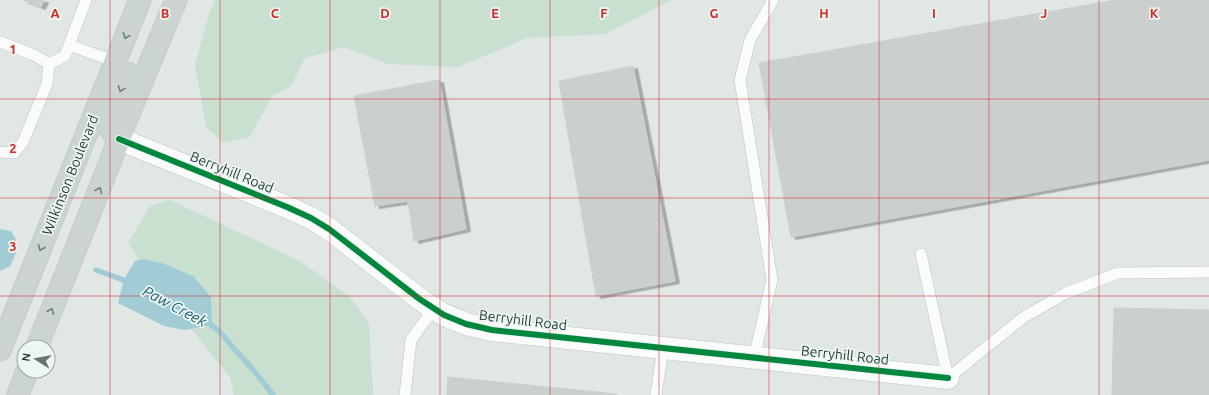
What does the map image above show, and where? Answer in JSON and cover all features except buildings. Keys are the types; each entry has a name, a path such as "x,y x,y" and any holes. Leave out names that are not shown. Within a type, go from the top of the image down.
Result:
{"main road":[{"name":"Wilkinson Boulevard","path":"0,350 140,0"},
{"path":"119,139 111,131 110,118 155,0"},
{"path":"40,339 119,139 176,0"},
{"path":"18,395 24,379"}],"street":[{"name":"Berryhill Road","path":"119,139 311,218 329,229 421,300 444,315 466,324 492,330 948,378"}],"lane":[{"path":"49,64 65,56 86,0"},
{"path":"754,358 772,280 740,80 750,40 773,0"},
{"path":"0,42 34,55 49,64"},
{"path":"69,45 116,62"},
{"path":"0,152 14,152 23,142 47,84 49,64"},
{"path":"921,254 948,378 1024,317 1066,292 1118,273 1209,272"},
{"path":"405,395 411,340 434,308"},
{"path":"656,395 663,348"}],"green space":[{"path":"215,0 671,0 606,34 527,38 458,67 388,64 344,47 305,58 291,86 272,96 250,137 224,143 206,127 195,65 209,14"},
{"path":"170,200 300,261 350,297 369,324 373,395 234,395 230,377 151,278 128,243 150,206"}],"water":[{"path":"0,229 11,231 16,240 16,253 10,266 0,271"},
{"path":"142,259 162,263 193,276 211,297 212,325 184,330 164,326 118,303 124,279 135,261"}],"waterway":[{"name":"Paw Creek","path":"96,270 129,282"},
{"name":"Paw Creek","path":"206,322 222,334 273,395"}],"cycle path":[{"path":"119,139 311,218 329,229 421,300 444,315 466,324 492,330 948,378"}]}
